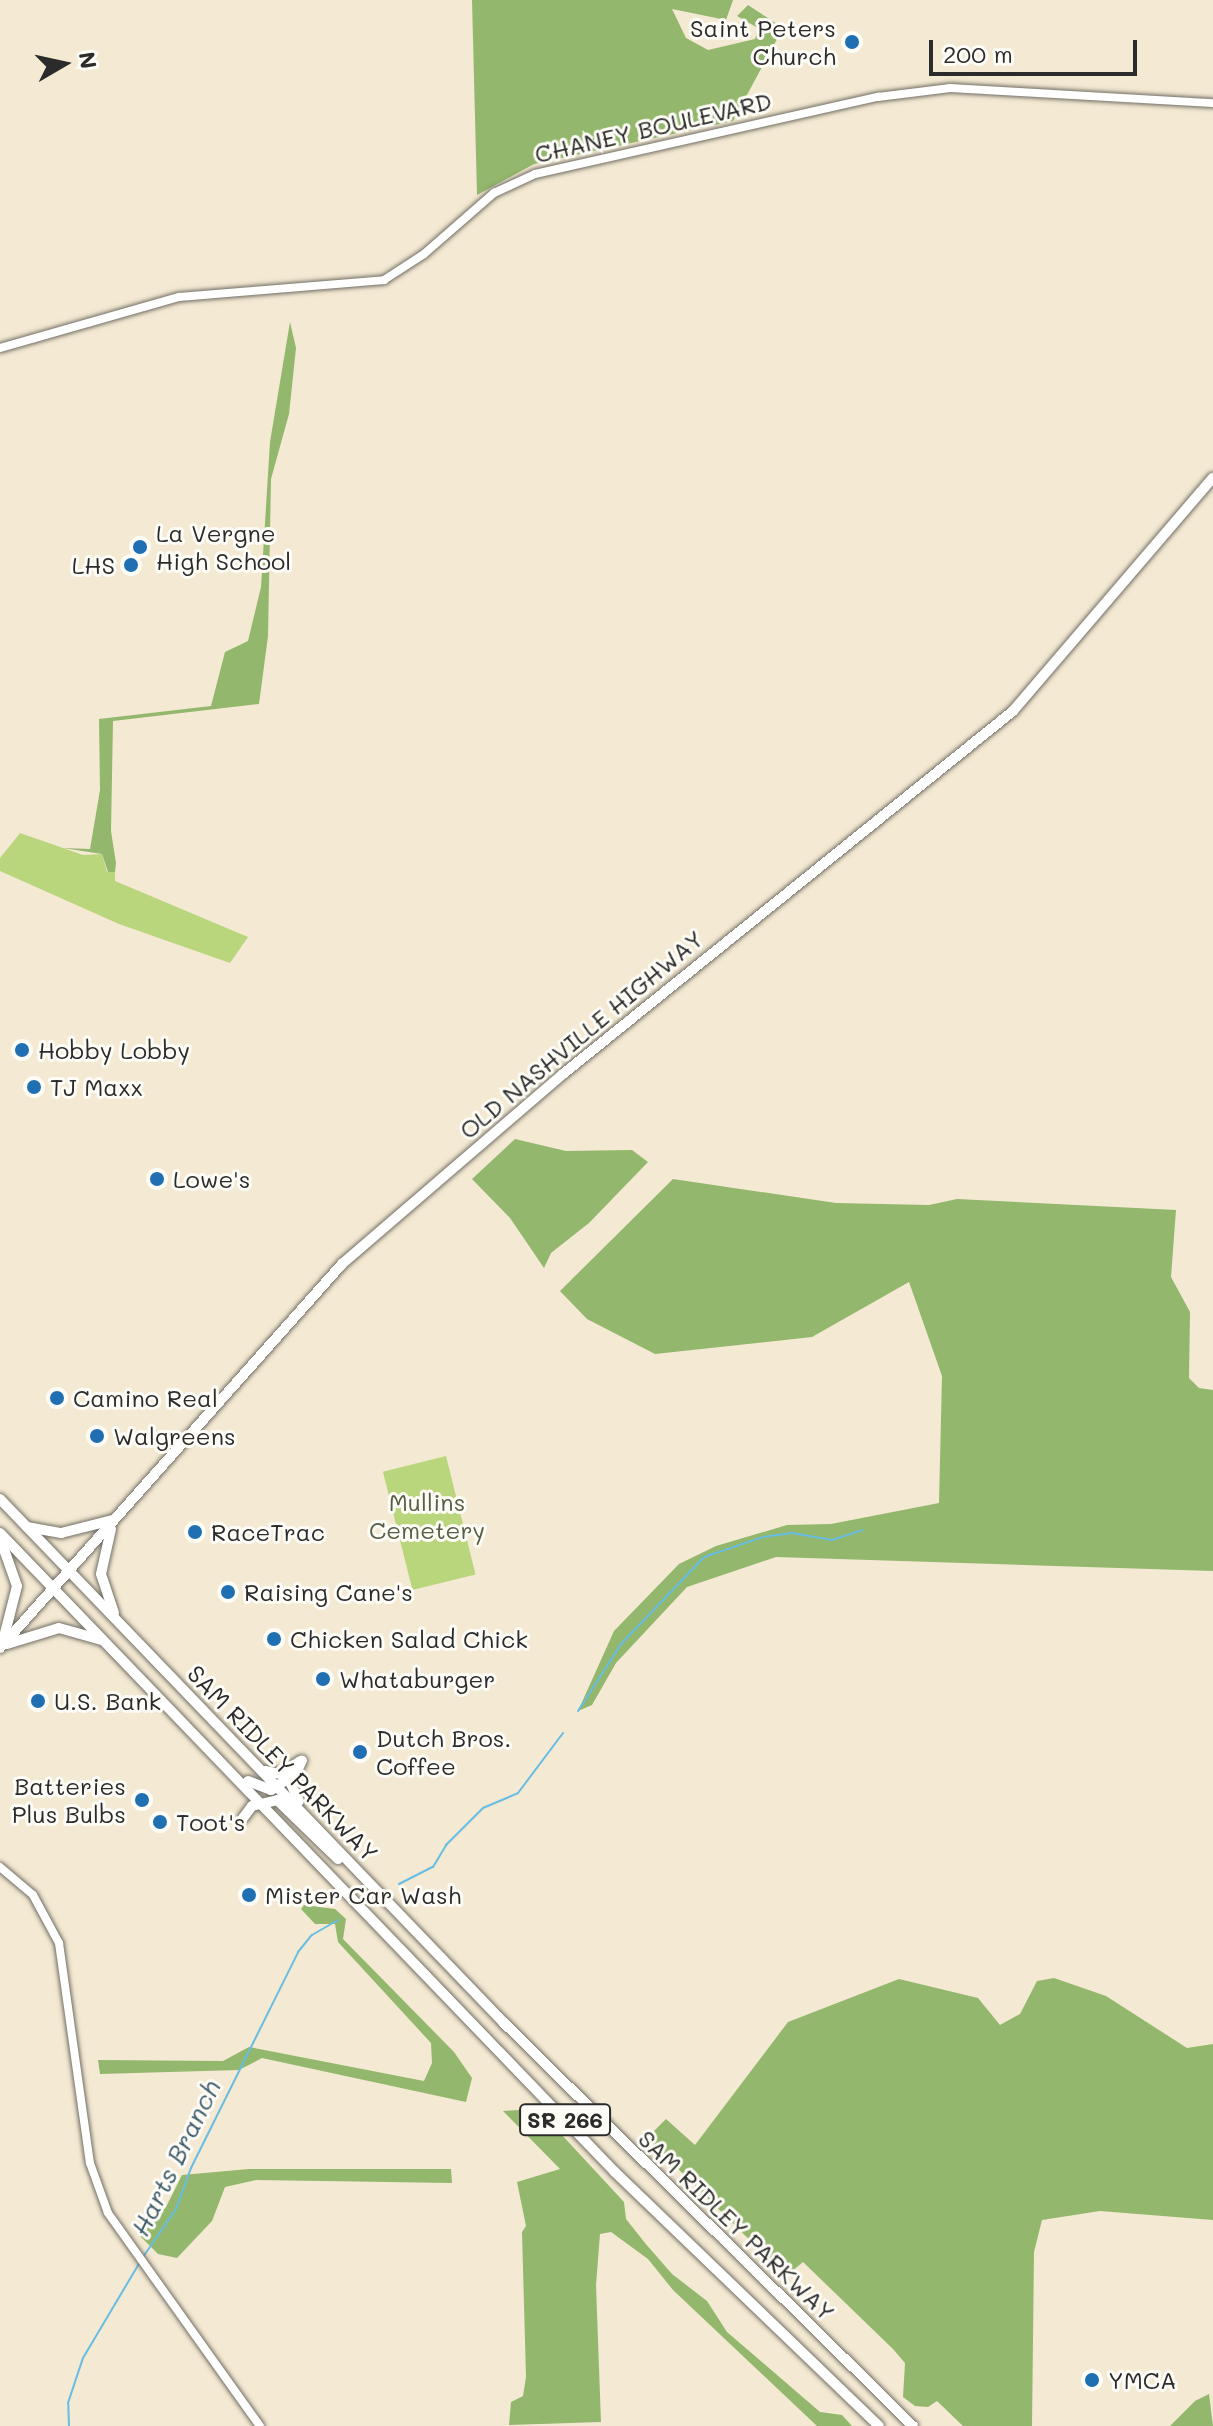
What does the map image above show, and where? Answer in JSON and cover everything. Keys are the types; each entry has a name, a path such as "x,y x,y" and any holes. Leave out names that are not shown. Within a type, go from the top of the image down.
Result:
{"main road":[{"name":"OLD NASHVILLE HIGHWAY","path":"1,1647 342,1264 616,1030 1013,711 1213,478"},
{"name":"SAM RIDLEY PARKWAY","path":"0,1499 504,2023 913,2426"},
{"path":"27,1527 61,1533 115,1520"},
{"path":"115,1520 103,1547 101,1574 117,1619"},
{"path":"0,1535 17,1586 1,1647"},
{"name":"SAM RIDLEY PARKWAY","path":"0,1535 274,1814 615,2172 879,2426"},
{"path":"1,1647 59,1628 106,1642"},
{"path":"183,1721 190,1721 254,1786 278,1787 296,1773"},
{"path":"261,1769 281,1774 302,1760 296,1773 295,1796 360,1872"},
{"path":"274,1814 255,1811 243,1818 272,1798 284,1804 348,1869 360,1872"}],"street":[{"name":"CHANEY BOULEVARD","path":"0,348 179,297 384,280 424,254 494,193 535,174 583,159 919,91 1107,95 1213,103"},
{"path":"0,1867 33,1895 59,1943 93,2177 108,2213 260,2426"}],"green space":[{"path":"472,0 733,0 726,20 672,9 686,38 708,50 755,39 758,28 737,16 748,5 783,28 733,121 534,164 477,195"},
{"path":"290,322 296,348 289,414 271,479 268,636 259,704 113,721 111,831 116,863 115,872 108,872 102,854 63,848 90,849 100,790 99,719 211,706 225,652 248,641 261,587 270,442"},
{"path":"20,833 83,855 102,854 107,872 115,872 115,881 248,937 230,963 119,924 0,871 0,858"},
{"path":"515,1139 566,1151 632,1150 648,1162 589,1223 551,1253 544,1268 510,1218 472,1179"},
{"path":"673,1179 836,1203 929,1205 957,1199 1176,1210 1171,1277 1190,1312 1189,1378 1199,1388 1213,1390 1213,1571 776,1557 687,1587 616,1663 592,1705 578,1711 614,1631 679,1564 716,1546 787,1525 831,1524 939,1503 942,1376 909,1282 812,1337 655,1354 587,1319 560,1291"},
{"name":"Mullins Cemetery","path":"446,1456 476,1574 412,1590 383,1472"},
{"path":"304,1905 335,1909 346,1919 343,1939 454,2052 472,2078 466,2102 262,2058 239,2070 100,2074 98,2060 223,2061 249,2047 424,2081 432,2063 431,2043 338,1942 335,1924 315,1924 301,1909"},
{"path":"1054,1978 1106,1996 1187,2048 1213,2044 1213,2220 1100,2211 1042,2220 1034,2252 1032,2426 963,2426 937,2401 928,2407 915,2406 903,2397 905,2363 893,2349 803,2262 786,2276 647,2138 666,2119 695,2145 788,2022 899,1979 978,1998 1000,2025 1020,2014 1037,1981"},
{"path":"519,2110 533,2114 545,2131 561,2134 624,2202 626,2219 645,2243 672,2274 707,2301 727,2332 820,2412 842,2415 852,2426 817,2426 673,2290 648,2259 611,2232 600,2234 596,2285 601,2422 509,2425 511,2402 523,2396 526,2377 522,2232 526,2226 517,2182 560,2169 503,2111"},
{"path":"249,2169 451,2169 452,2183 256,2180 225,2187 212,2221 177,2258 158,2254 140,2236 166,2207 182,2175"},
{"path":"1209,2394 1213,2426 1170,2426 1195,2401"}],"waterway":[{"name":"Harts Branch","path":"578,1711 621,1644 704,1557 763,1537 792,1533 832,1540 862,1530"},
{"name":"Harts Branch","path":"399,1884 433,1867 446,1845 483,1808 518,1793 563,1733"},
{"name":"Harts Branch","path":"143,2257 176,2209 191,2168 298,1952 312,1935 338,1920"},
{"name":"Harts Branch","path":"69,2426 68,2403 83,2358 140,2262"}],"place":[{"name":"Saint Peters Church","path":"852,42"},
{"name":"La Vergne High School","path":"140,547"},
{"name":"LHS","path":"131,565"},
{"name":"Hobby Lobby","path":"22,1050"},
{"name":"TJ Maxx","path":"34,1087"},
{"name":"Lowe's","path":"157,1179"},
{"name":"Camino Real","path":"57,1398"},
{"name":"Walgreens","path":"97,1436"},
{"name":"RaceTrac","path":"195,1532"},
{"name":"Raising Cane's","path":"228,1592"},
{"name":"Chicken Salad Chick","path":"274,1639"},
{"name":"Whataburger","path":"323,1679"},
{"name":"U.S. Bank","path":"38,1701"},
{"name":"Dutch Bros. Coffee","path":"360,1752"},
{"name":"Batteries Plus Bulbs","path":"142,1800"},
{"name":"Toot's","path":"160,1822"},
{"name":"Mister Car Wash","path":"249,1895"},
{"name":"YMCA","path":"1092,2380"}]}
